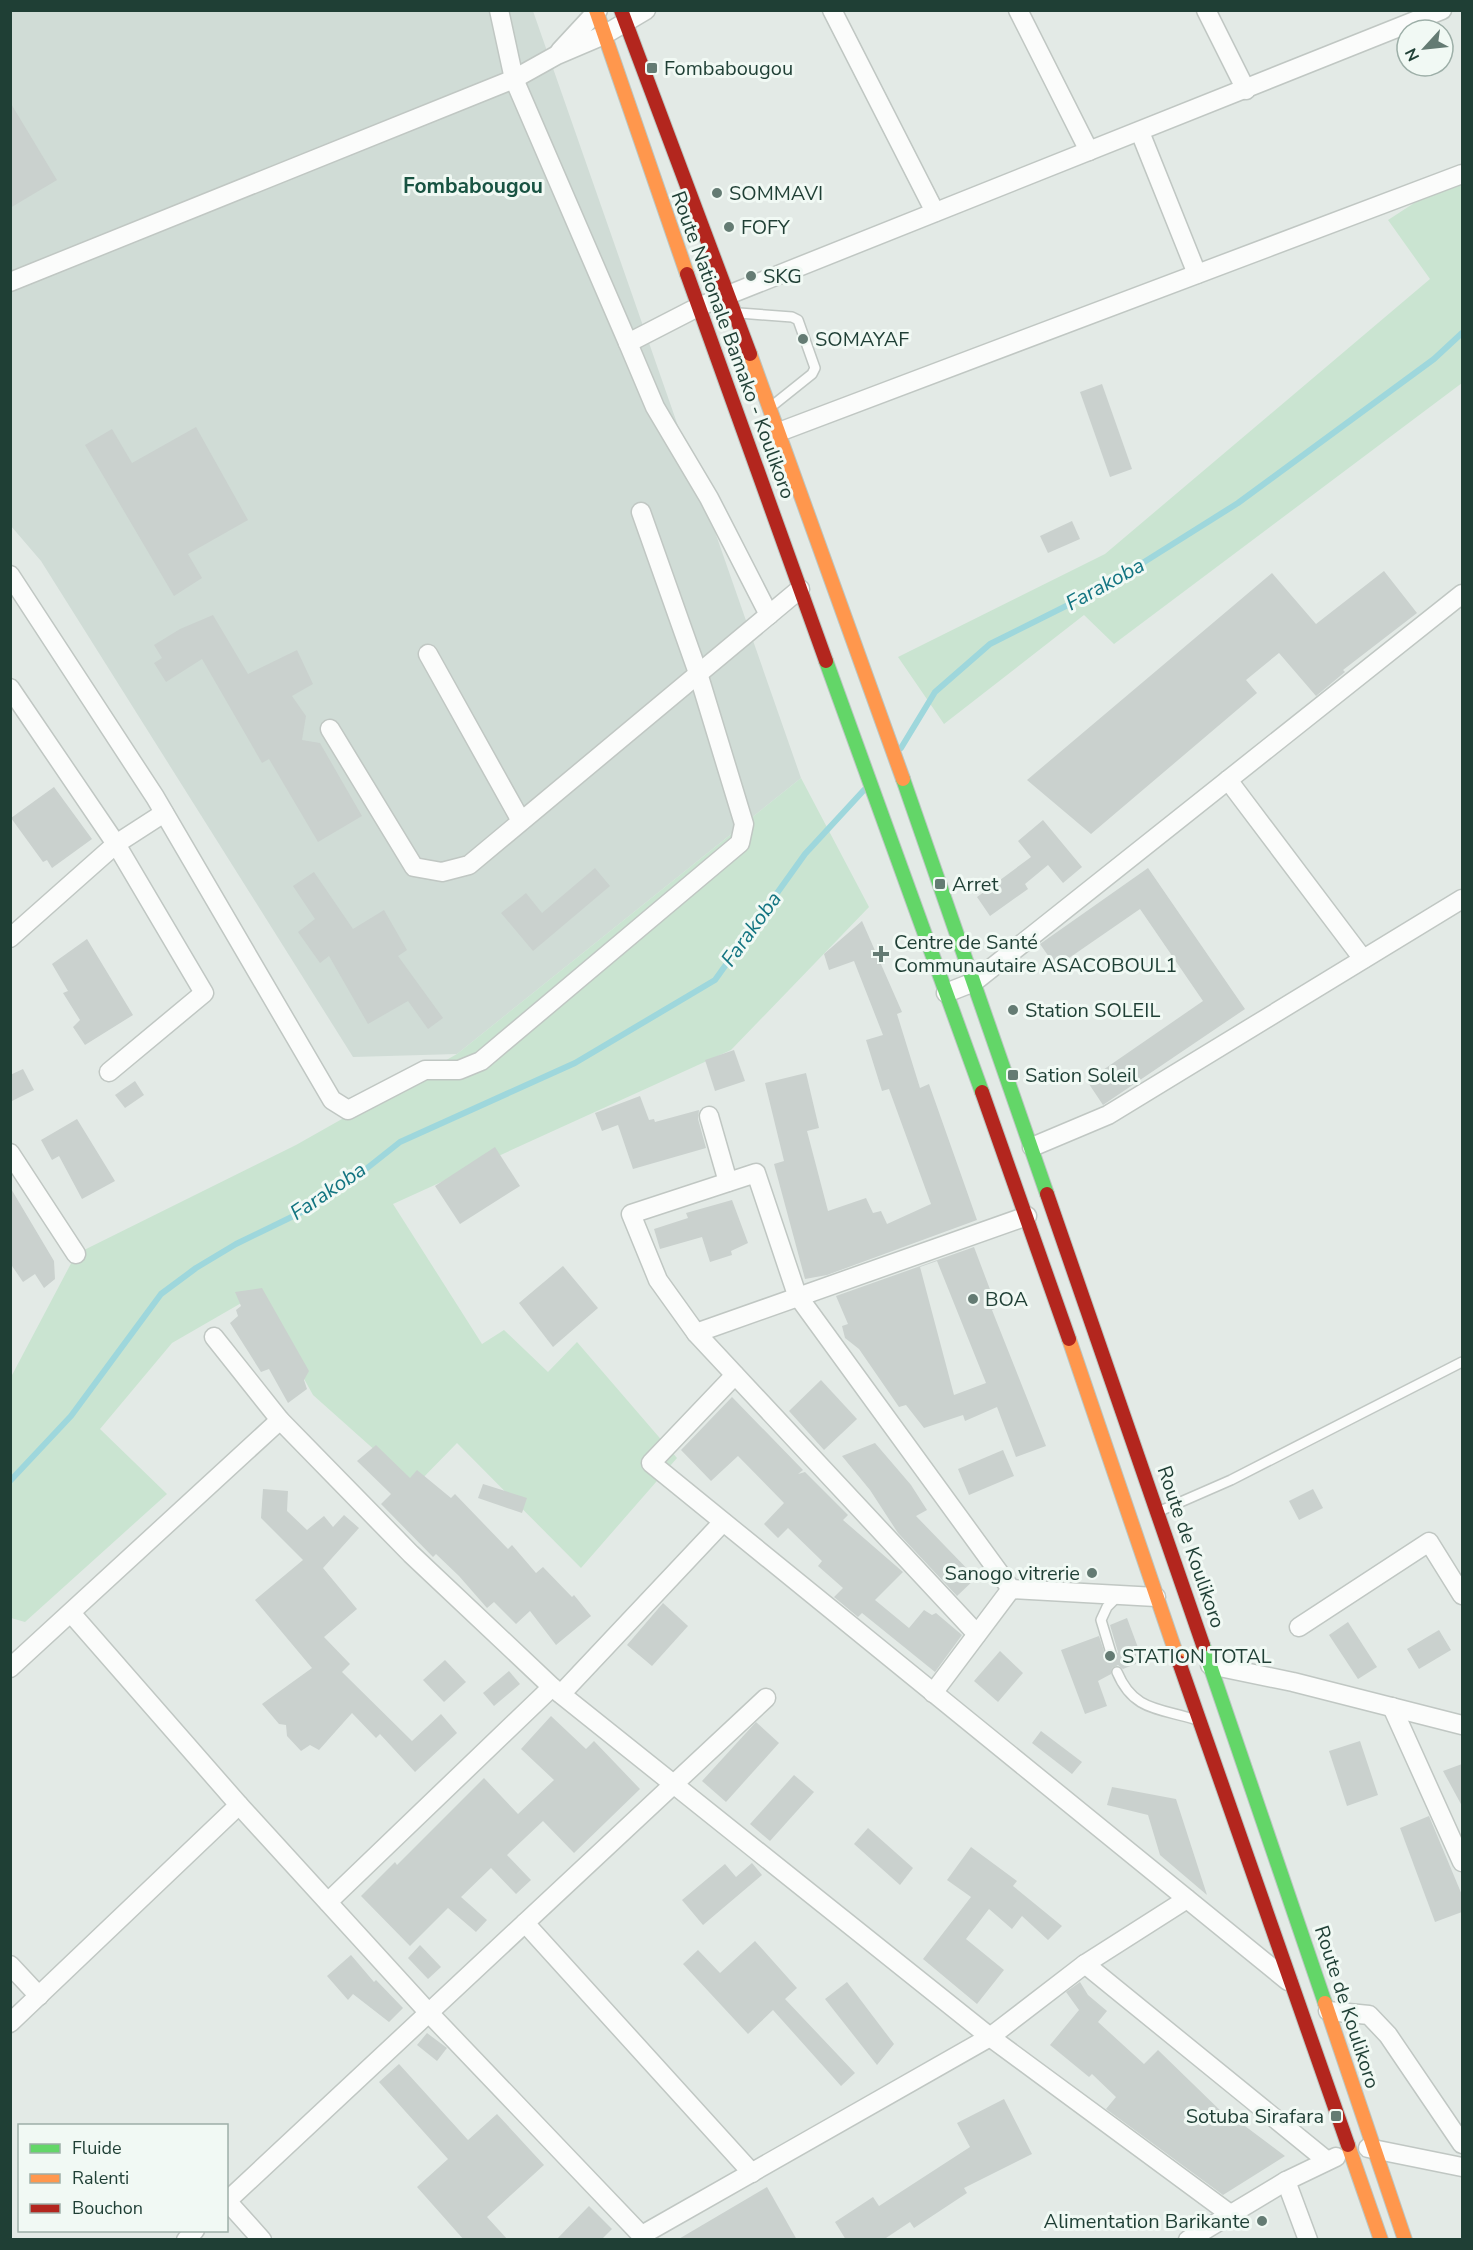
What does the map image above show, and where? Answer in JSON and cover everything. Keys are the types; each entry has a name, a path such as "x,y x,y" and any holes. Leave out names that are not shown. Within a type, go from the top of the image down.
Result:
{"main road":[{"name":"Route Nationale Bamako - Koulikoro","path":"597,11 698,307 1027,1216"},
{"name":"Route Nationale Bamako - Koulikoro","path":"623,16 779,432 920,828"},
{"name":"Route de Koulikoro","path":"920,828 1158,1512 1405,2240"},
{"path":"1027,1216 1156,1597 1381,2240"}],"street":[{"path":"499,10 514,79 655,407 709,498 769,615"},
{"path":"10,282 514,79 557,55 604,35 623,16 646,10"},
{"path":"832,10 935,212"},
{"path":"1018,10 1089,151"},
{"path":"1206,10 1246,90"},
{"path":"1406,18 1442,10"},
{"path":"557,55 597,11"},
{"path":"628,343 698,307 1246,90 1395,23"},
{"path":"1140,132 1197,274"},
{"path":"779,432 1462,174"},
{"path":"10,575 164,813 332,1100 348,1110 425,1070 459,1070 481,1060 502,1045 740,843 744,824 698,673 641,512"},
{"path":"330,729 414,867 442,872 469,865 800,589"},
{"path":"946,993 974,982 1462,594"},
{"path":"428,654 521,821"},
{"path":"10,688 116,844 204,993 109,1072"},
{"path":"1228,780 1363,959"},
{"path":"10,938 116,844 164,813"},
{"path":"1032,1147 1108,1115 1462,899"},
{"path":"709,1116 729,1182"},
{"path":"10,1153 76,1254"},
{"path":"977,1634 696,1333 658,1280 630,1214 756,1173 797,1295 1011,1589"},
{"path":"696,1333 797,1295 1027,1216"},
{"path":"214,1336 280,1420 411,1554 556,1690 990,2037 1230,2214"},
{"path":"735,1375 651,1463 1290,1982"},
{"path":"10,1668 280,1420"},
{"path":"328,1902 556,1690 723,1522"},
{"path":"1299,1627 1429,1542 1462,1595"},
{"path":"1011,1589 1156,1597"},
{"path":"933,1693 1011,1589"},
{"path":"71,1613 239,1806 429,2013 644,2237 990,2037 1085,1964 1187,1899"},
{"path":"1210,1665 1462,1725"},
{"path":"228,2200 766,1698"},
{"path":"1392,1707 1462,1862"},
{"path":"10,2023 239,1806"},
{"path":"525,1923 752,2173"},
{"path":"1085,1964 1326,2160"},
{"path":"10,1965 39,1996"},
{"path":"1328,2011 1369,2015 1388,2035 1462,2144"},
{"path":"1188,2240 1286,2181 1326,2160 1372,2147 1462,2167"},
{"path":"1286,2181 1308,2240"},
{"path":"228,2202 262,2240"}],"lane":[{"path":"735,313 792,317 802,325 815,368 812,374 770,408"},
{"path":"1158,1512 1231,1480 1462,1362"},
{"path":"1111,1653 1101,1620 1107,1607 1119,1595"},
{"path":"1117,1672 1126,1690 1136,1702 1199,1721"}],"shaded area":[{"path":"10,11 533,11 801,778 457,1054 353,1057 41,561 11,526"}],"green space":[{"path":"1462,172 1462,383 1114,644 1084,615 944,724 898,657 1105,554 1430,279 1388,220"},
{"path":"801,778 869,907 731,1050 393,1204 482,1344 504,1330 548,1372 577,1342 677,1458 581,1568 457,1443 415,1486 313,1395 257,1294 172,1343 100,1429 167,1494 25,1622 11,1618 11,1377 76,1254 296,1145 457,1054"}],"building":[{"path":"10,102 57,180 10,208"},
{"path":"1102,384 1132,469 1110,477 1080,392"},
{"path":"196,427 248,520 188,554 202,578 174,596 85,445 112,429 132,463"},
{"path":"1072,521 1080,539 1048,553 1040,536"},
{"path":"1384,571 1417,613 1343,670 1345,672 1316,696 1279,653 1246,680 1257,693 1091,834 1027,780 1272,573 1316,624"},
{"path":"213,615 248,674 297,650 313,684 292,696 306,716 302,740 320,743 362,816 318,842 269,759 262,763 202,659 166,682 154,663 162,658 154,645 180,629"},
{"path":"54,787 92,839 52,868 47,860 43,862 11,818"},
{"path":"1043,820 1082,867 1063,883 1048,865 1025,884 1028,889 990,916 977,897 1031,857 1018,841"},
{"path":"595,868 610,886 533,951 501,913 526,893 542,913"},
{"path":"1148,868 1245,1009 1103,1105 1087,1081 1203,1001 1140,909 1056,967 1040,944"},
{"path":"314,872 353,929 384,910 407,950 398,956 443,1018 428,1029 408,1001 368,1024 329,956 320,963 298,932 315,919 293,886"},
{"path":"862,921 902,1012 897,1014 920,1088 929,1084 977,1220 827,1275 805,1279 774,1164 784,1161 765,1083 806,1073 819,1128 807,1131 828,1211 866,1198 873,1213 881,1211 887,1224 931,1204 889,1089 882,1091 866,1040 883,1035 854,961 829,970 824,954"},
{"path":"87,939 133,1015 85,1045 73,1027 80,1020 63,993 68,991 52,964"},
{"path":"734,1050 745,1081 715,1091 705,1060"},
{"path":"23,1069 34,1090 10,1102 10,1075"},
{"path":"135,1081 144,1095 125,1108 115,1095"},
{"path":"640,1096 649,1120 654,1119 655,1122 699,1110 698,1119 706,1148 633,1169 618,1125 602,1131 595,1113"},
{"path":"77,1119 115,1181 82,1199 59,1156 52,1160 41,1140"},
{"path":"495,1147 520,1186 460,1224 435,1186"},
{"path":"10,1187 54,1261 55,1279 44,1288 35,1274 23,1282 10,1263"},
{"path":"732,1200 748,1243 731,1251 732,1255 710,1262 702,1237 660,1249 654,1229 688,1218 686,1213"},
{"path":"974,1247 997,1308 992,1310 1046,1446 1016,1457 997,1407 965,1421 963,1415 924,1428 906,1405 899,1407 859,1349 845,1338 842,1326 848,1324 836,1296","holes":["937,1261 986,1383 954,1395 920,1267"]},
{"path":"563,1266 598,1308 553,1347 519,1303"},
{"path":"262,1288 309,1371 304,1380 307,1389 288,1403 269,1369 261,1372 230,1323 238,1316 236,1310 241,1306 235,1292"},
{"path":"821,1380 857,1419 824,1450 789,1411"},
{"path":"732,1397 803,1470 798,1474 805,1472 848,1515 843,1520 903,1572 875,1600 909,1628 924,1610 932,1615 936,1613 962,1635 935,1672 862,1613 858,1617 834,1597 843,1588 818,1566 822,1561 788,1528 778,1538 764,1524 784,1503 738,1456 711,1481 681,1450"},
{"path":"875,1443 911,1485 927,1510 916,1516 976,1578 957,1596 898,1533 870,1490 842,1456"},
{"path":"376,1445 410,1478 417,1470 451,1498 455,1494 508,1549 512,1545 536,1573 543,1567 572,1597 574,1595 591,1616 556,1645 530,1611 516,1624 494,1602 487,1608 459,1576 436,1554 433,1557 381,1504 391,1494 357,1461"},
{"path":"1003,1450 1014,1476 969,1495 958,1469"},
{"path":"483,1484 527,1498 522,1513 478,1498"},
{"path":"263,1489 288,1491 287,1511 307,1530 324,1516 333,1527 344,1515 359,1528 323,1568 357,1609 324,1637 350,1664 342,1672 412,1741 441,1714 457,1733 415,1772 380,1734 376,1738 352,1713 319,1750 310,1745 301,1751 287,1736 286,1725 279,1724 262,1704 312,1668 255,1600 303,1560 261,1518"},
{"path":"1313,1489 1323,1508 1299,1520 1289,1501"},
{"path":"663,1603 688,1626 652,1666 627,1645"},
{"path":"1127,1618 1143,1661 1123,1669 1118,1665 1112,1668 1111,1674 1098,1681 1107,1706 1085,1714 1061,1650 1099,1636 1106,1657 1113,1659 1118,1652 1110,1625"},
{"path":"1348,1622 1377,1667 1358,1679 1329,1635"},
{"path":"1439,1630 1451,1650 1419,1669 1407,1649"},
{"path":"1000,1651 1023,1673 998,1702 974,1681"},
{"path":"445,1660 466,1682 444,1702 423,1680"},
{"path":"509,1671 520,1684 494,1706 483,1693"},
{"path":"551,1716 586,1749 594,1741 640,1789 574,1853 543,1821 507,1855 531,1880 516,1894 491,1868 461,1897 487,1920 476,1932 448,1908 410,1946 361,1896 395,1862 397,1865 484,1778 518,1814 554,1780 521,1749"},
{"path":"756,1722 779,1743 726,1802 702,1781"},
{"path":"1041,1731 1082,1762 1072,1774 1032,1743"},
{"path":"1360,1741 1378,1795 1347,1806 1329,1751"},
{"path":"1462,1764 1462,1806 1443,1771"},
{"path":"794,1775 814,1792 770,1841 750,1824"},
{"path":"1112,1787 1176,1799 1207,1895 1160,1855 1148,1815 1107,1805"},
{"path":"1429,1816 1462,1895 1462,1912 1435,1922 1400,1828"},
{"path":"868,1828 913,1868 900,1885 854,1844"},
{"path":"971,1847 1017,1881 1013,1886 1062,1926 1048,1940 1022,1916 1012,1929 989,1909 966,1939 1004,1970 977,2004 923,1959 971,1897 947,1880"},
{"path":"752,1863 762,1875 703,1925 682,1900 725,1864 736,1877"},
{"path":"755,1941 797,1988 785,1999 855,2073 841,2086 773,2010 748,2034 683,1964 698,1950 720,1973"},
{"path":"420,1945 441,1967 428,1979 408,1958"},
{"path":"351,1955 374,1982 376,1980 403,2008 389,2022 353,1994 348,2000 327,1976"},
{"path":"847,1982 894,2044 877,2065 825,1999"},
{"path":"1080,1982 1088,1995 1107,2011 1098,2022 1144,2064 1158,2050 1227,2117 1229,2114 1285,2156 1223,2195 1106,2109 1116,2097 1092,2074 1089,2077 1050,2045 1079,2010 1066,1992"},
{"path":"427,2033 447,2048 437,2061 417,2045"},
{"path":"399,2064 468,2140 497,2114 544,2165 487,2217 508,2240 464,2240 417,2187 448,2159 379,2082"},
{"path":"1004,2099 1032,2154 964,2188 967,2193 914,2228 910,2222 883,2240 846,2240 835,2222 873,2197 879,2206 970,2147 957,2123"},
{"path":"767,2187 797,2240 677,2240"},
{"path":"589,2206 612,2229 601,2240 556,2240"}],"waterway":[{"name":"Farakoba","path":"901,748 935,692 990,644 1106,586 1238,503 1434,359 1462,333"},
{"name":"Farakoba","path":"10,1481 71,1416 161,1294 196,1268 236,1244 308,1209 366,1169 400,1142 575,1063 715,980 805,854 864,790"}],"traffic: fast":[{"path":"826,661 982,1092"},
{"path":"903,779 1047,1194"},
{"path":"1203,1645 1325,2003"}],"traffic: slow":[{"path":"596,10 687,274"},
{"path":"750,354 903,779"},
{"path":"1069,1339 1179,1662"},
{"path":"1325,2003 1405,2240"},
{"path":"1348,2145 1381,2240"}],"traffic: jam":[{"path":"621,10 750,354"},
{"path":"687,274 826,661"},
{"path":"982,1092 1069,1339"},
{"path":"1047,1194 1203,1645"},
{"path":"1179,1662 1348,2145"}],"place":[{"name":"Fombabougou","path":"652,68"},
{"name":"SOMMAVI","path":"717,193"},
{"name":"FOFY","path":"729,227"},
{"name":"SKG","path":"751,276"},
{"name":"SOMAYAF","path":"803,339"},
{"name":"Arret","path":"940,884"},
{"name":"Centre de Santé Communautaire ASACOBOUL1","path":"881,954"},
{"name":"Station SOLEIL","path":"1013,1010"},
{"name":"Sation Soleil","path":"1013,1075"},
{"name":"BOA","path":"973,1299"},
{"name":"Sanogo vitrerie","path":"1092,1573"},
{"name":"STATION TOTAL","path":"1110,1656"},
{"name":"Sotuba Sirafara","path":"1336,2116"},
{"name":"Alimentation Barikante","path":"1262,2221"}],"district":[{"name":"Fombabougou","path":"473,186"}]}
